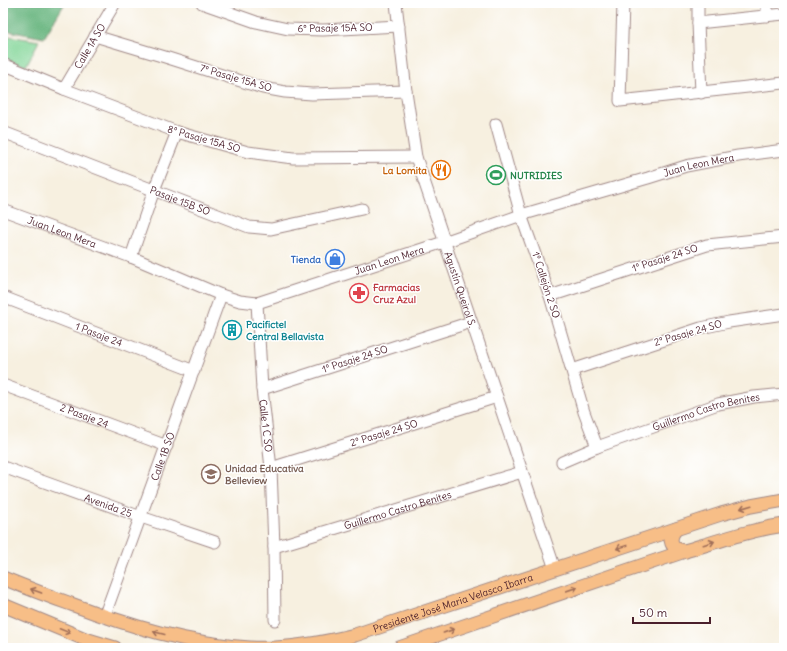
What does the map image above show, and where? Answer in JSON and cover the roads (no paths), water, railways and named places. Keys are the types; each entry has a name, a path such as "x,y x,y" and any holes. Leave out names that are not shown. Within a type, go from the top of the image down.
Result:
{"main road":[{"name":"Presidente José Maria Velasco Ibarra","path":"3,578 104,616 160,634 192,641 250,648 285,647 332,641 355,635 676,529 751,506 784,500"},
{"path":"399,648 731,536 768,527 784,525"},
{"path":"676,529 672,534 671,540 673,546 679,550 685,551"},
{"path":"3,605 83,643 115,648"}],"street":[{"name":"Calle 1A SO","path":"64,89 115,3"},
{"name":"6º Pasaje 15A SO","path":"202,3 256,22 288,29 324,30 399,26"},
{"name":"Agustín Queirol S.","path":"396,3 406,91 416,157 555,569"},
{"path":"624,3 620,101 784,83"},
{"path":"698,3 701,93"},
{"path":"767,3 767,16"},
{"path":"698,24 784,14"},
{"name":"7º Pasaje 15A SO","path":"95,36 263,88 285,92 312,94 406,91"},
{"name":"8º Pasaje 15A SO","path":"3,64 177,132 248,152 293,158 416,157"},
{"name":"1º Callejón 2 SO","path":"496,124 521,215 550,296 584,412 597,447"},
{"name":"Pasaje 15B SO","path":"3,132 249,227 271,229 362,209"},
{"path":"131,257 154,190 177,132"},
{"name":"Juan Leon Mera","path":"3,210 131,257 221,295 240,301 257,304 521,215 686,166 738,156 784,150"},
{"name":"1º Pasaje 24 SO","path":"550,296 707,245 784,237"},
{"name":"Calle 1B SO","path":"104,616 221,295"},
{"name":"1 Pasaje 24","path":"3,297 194,371"},
{"name":"Calle 1 C SO","path":"257,304 262,389 270,468 274,547 275,620"},
{"name":"2º Pasaje 24 SO","path":"572,370 700,328 784,314"},
{"name":"1º Pasaje 24 SO","path":"262,389 471,322"},
{"name":"2 Pasaje 24","path":"3,385 167,446"},
{"name":"Guillermo Castro Benites","path":"562,462 597,447 718,404 754,397 784,394"},
{"name":"2º Pasaje 24 SO","path":"270,468 497,397"},
{"name":"Avenida 25","path":"3,467 215,542"},
{"name":"Guillermo Castro Benites","path":"274,547 522,472"}],"place":[{"name":"La Lomita","path":"441,170"},
{"name":"NUTRIDIES","path":"496,175"},
{"name":"Tienda","path":"335,259"},
{"name":"Farmacias Cruz Azul","path":"359,293"},
{"name":"Pacifictel Central Bellavista","path":"232,330"},
{"name":"Unidad Educativa Belleview","path":"211,474"}]}
